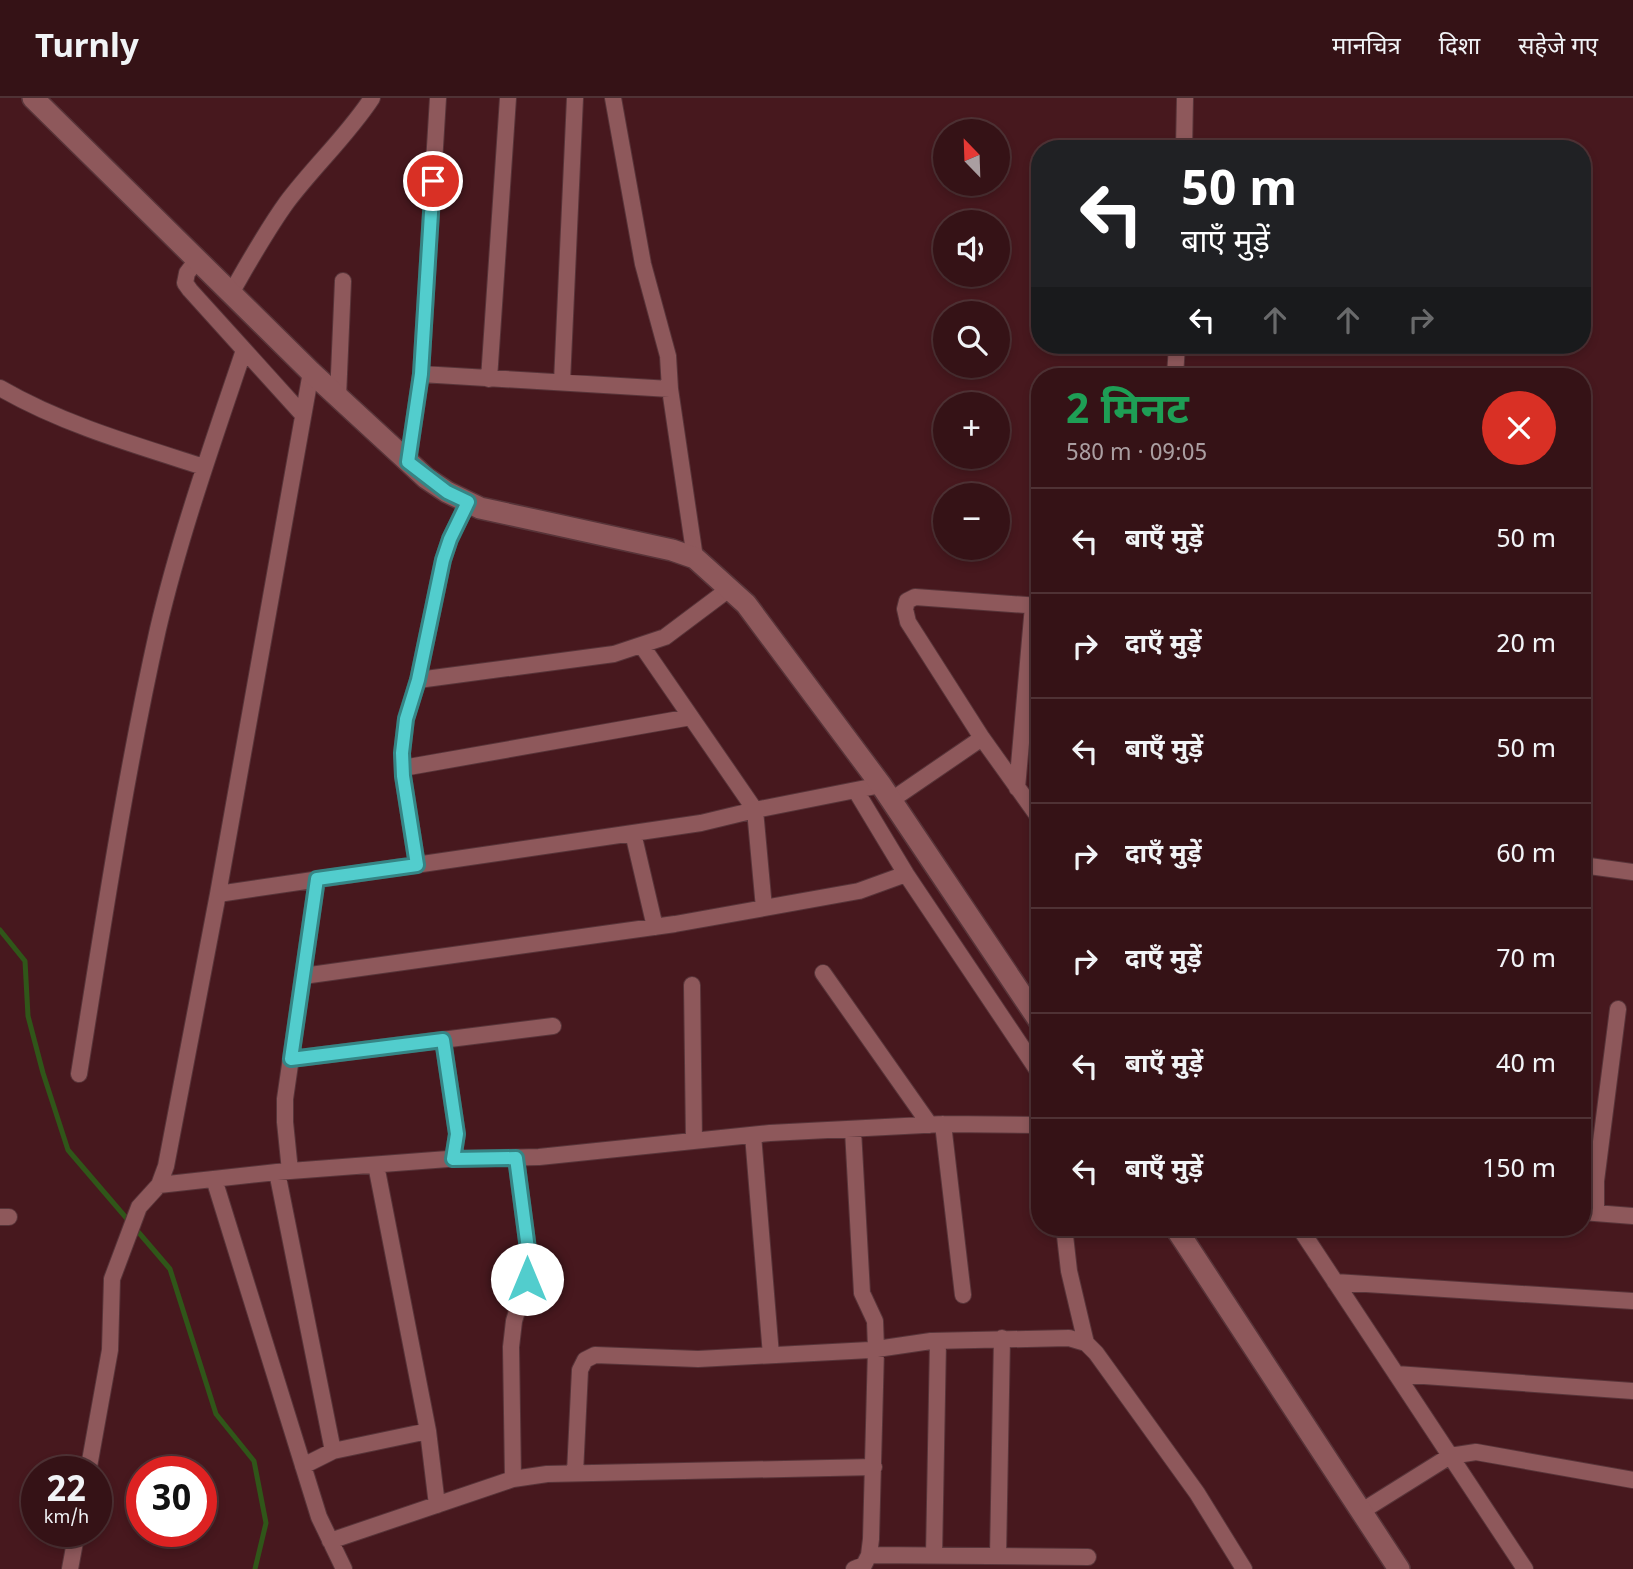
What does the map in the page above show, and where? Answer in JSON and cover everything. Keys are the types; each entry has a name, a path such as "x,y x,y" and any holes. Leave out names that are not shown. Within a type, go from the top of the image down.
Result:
{"street":[{"path":"33,98 311,372 408,462 447,492 480,508 672,550 695,558 746,604 886,793 1031,1010"},
{"path":"231,293 269,227 355,123 372,98"},
{"path":"408,462 421,374 438,98"},
{"path":"489,379 508,98"},
{"path":"562,382 575,98"},
{"path":"612,98 643,264 668,356 670,389 695,558"},
{"path":"1184,140 1185,98"},
{"path":"197,260 187,274 185,284 303,415"},
{"path":"338,397 343,281"},
{"path":"79,1074 114,856 159,628 204,467 244,350"},
{"path":"91,1456 110,1350 112,1279 139,1207 159,1185 166,1166 218,894 311,372"},
{"path":"421,374 670,389"},
{"path":"0,388 26,403 136,446 204,467"},
{"path":"417,865 403,768 406,719 418,680 443,560 468,502"},
{"path":"418,680 614,654 642,646 665,637 729,589"},
{"path":"1031,606 915,597 907,601 905,609 908,622 982,738 1031,807"},
{"path":"642,646 755,810 764,908"},
{"path":"1017,788 1031,654"},
{"path":"403,768 691,717"},
{"path":"218,894 701,823 856,791 886,793 982,738"},
{"path":"856,791 906,874 1031,1061"},
{"path":"634,833 655,926"},
{"path":"1591,866 1633,872"},
{"path":"303,976 764,908 859,891 906,874"},
{"path":"317,879 291,1059 284,1171 333,1451"},
{"path":"823,973 937,1125 963,1295"},
{"path":"692,985 694,1141"},
{"path":"1591,1203 1618,1010"},
{"path":"291,1059 553,1026"},
{"path":"443,1040 457,1134 453,1159"},
{"path":"159,1185 284,1171 453,1159 516,1158 753,1135 937,1125 1031,1125"},
{"path":"853,1130 862,1293 875,1321 876,1349 869,1555 864,1565 854,1569"},
{"path":"753,1135 771,1355"},
{"path":"513,1479 511,1347 514,1321 527,1279 528,1249 516,1158"},
{"path":"376,1165 428,1432 437,1505"},
{"path":"214,1179 318,1517 344,1569"},
{"path":"1591,1212 1633,1216"},
{"path":"1065,1236 1069,1271 1086,1343"},
{"path":"1181,1236 1399,1569"},
{"path":"1305,1236 1525,1569"},
{"path":"1335,1282 1633,1301"},
{"path":"998,1556 1002,1338"},
{"path":"575,1474 580,1370 585,1360 595,1355 698,1359 876,1349 938,1341 1069,1338 1086,1343 1096,1353 1197,1493 1244,1569"},
{"path":"934,1556 938,1341"},
{"path":"1396,1374 1633,1391"},
{"path":"303,1466 333,1451 428,1432"},
{"path":"1362,1511 1450,1457 1476,1452 1633,1480"},
{"path":"330,1541 513,1479 575,1474 874,1466"},
{"path":"70,1569 74,1547"},
{"path":"869,1555 1088,1557"}],"waterway":[{"path":"0,930 25,961 28,1016 68,1150 170,1269 216,1414 254,1461 266,1523 255,1569"}],"route":[{"path":"433,181 421,374 408,462 447,492 468,502 443,560 418,680 406,719 402,753 403,776 417,865 317,879 291,1059 443,1040 457,1134 453,1159 516,1158 528,1249 527,1279"}]}
